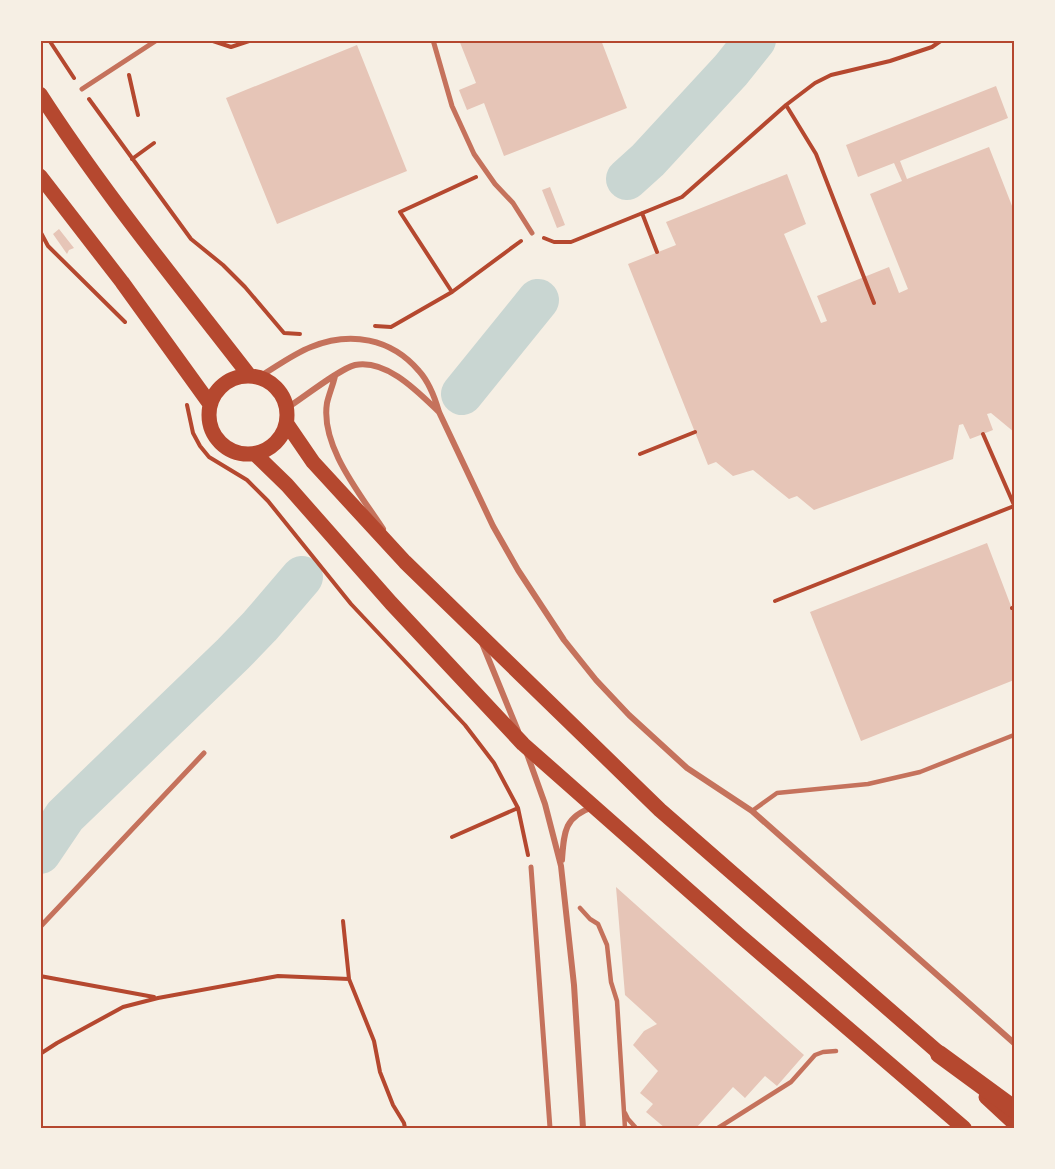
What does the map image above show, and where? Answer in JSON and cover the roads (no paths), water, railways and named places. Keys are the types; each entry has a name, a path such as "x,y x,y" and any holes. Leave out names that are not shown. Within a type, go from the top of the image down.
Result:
{"highway":[{"path":"939,1054 1014,1109"}],"main road":[{"path":"40,94 107,189 213,328 254,376"},
{"path":"40,176 122,282 210,404"},
{"path":"238,376 254,376 272,384 282,394 287,408 287,424 280,438 269,448 255,454 242,454 229,449 219,441 212,430 209,417 210,404 221,386 238,376"},
{"path":"287,424 313,462 405,562 660,810 939,1054 1014,1123"},
{"path":"255,454 523,744 964,1128"}],"street":[{"path":"82,89 157,40"},
{"path":"434,40 452,106 474,153 495,184 513,203 532,233"},
{"path":"254,376 310,347 341,338 363,339 384,344 420,371 433,394 439,412 493,526 518,570 564,640 596,680 629,715 687,768 752,811 1014,1043"},
{"path":"287,408 354,365 368,365 398,377 420,393 439,412"},
{"path":"335,376 327,403 328,432 349,477 405,562"},
{"path":"478,634 545,804 561,866 573,974 583,1128"},
{"path":"40,927 204,753"},
{"path":"561,866 564,834 572,818 583,810 593,807"},
{"path":"531,867 550,1128"}],"lane":[{"path":"752,811 777,793 868,784 920,772 1014,735"},
{"path":"580,908 598,924 609,953 610,982 616,1001 625,1128"},
{"path":"718,1128 791,1082 815,1055 836,1051"},
{"path":"623,1108 627,1119 636,1128"}],"waterway":[{"path":"627,179 648,160 731,70 755,40"},
{"path":"462,394 538,300"},
{"path":"40,853 65,816 233,654 302,577"}]}
